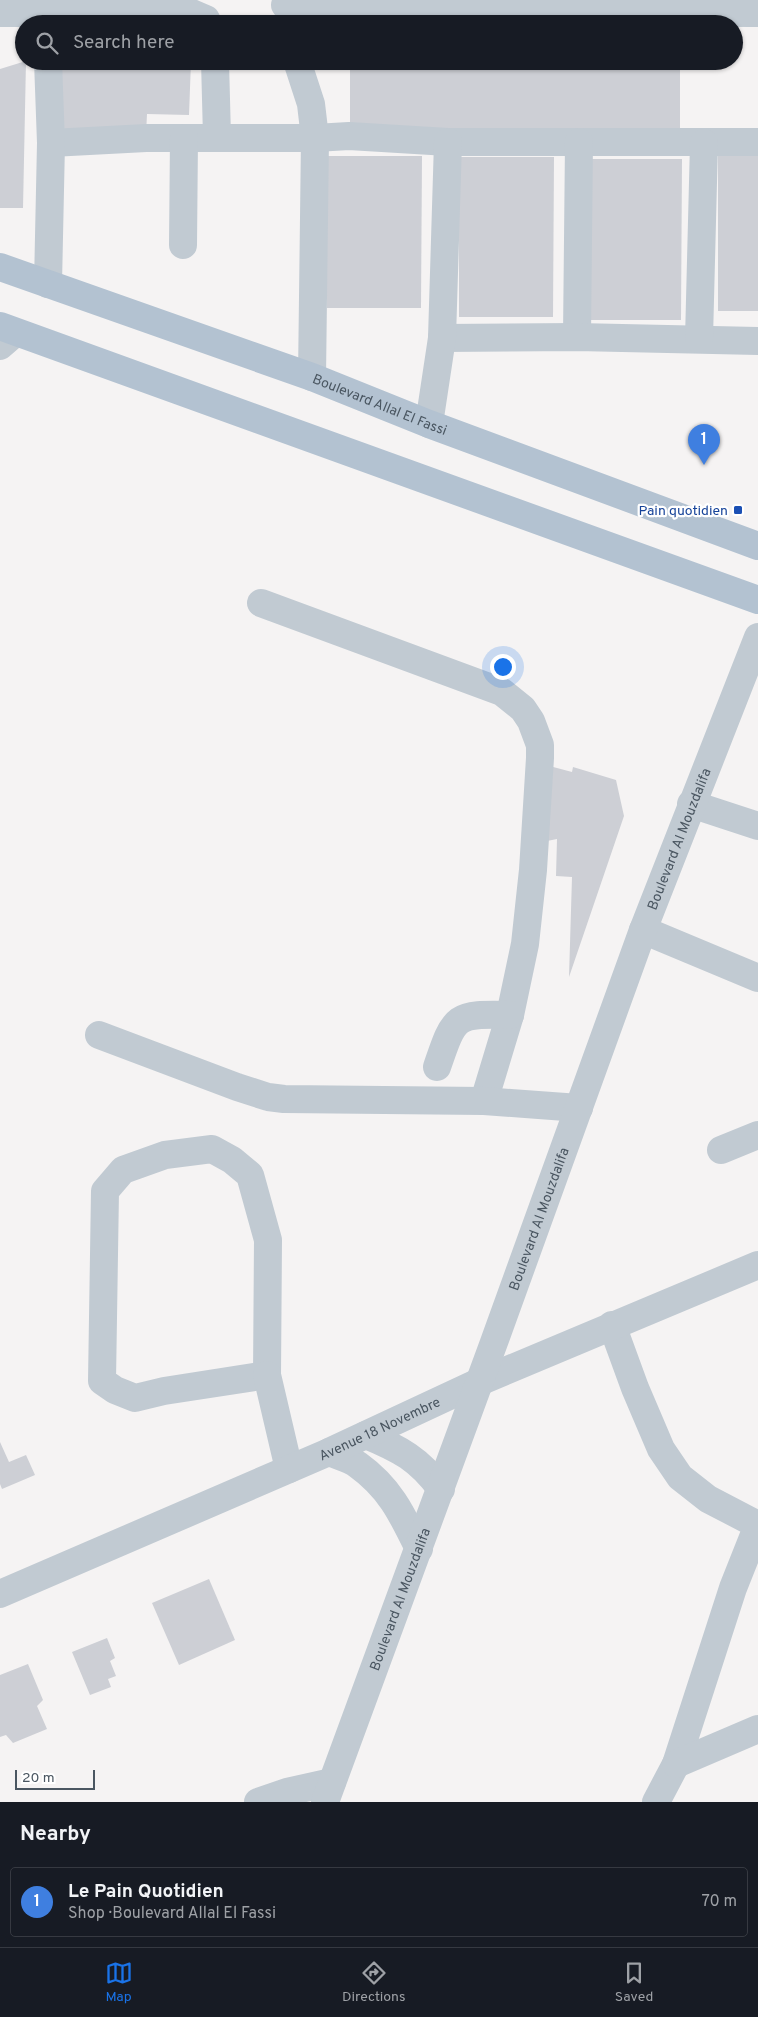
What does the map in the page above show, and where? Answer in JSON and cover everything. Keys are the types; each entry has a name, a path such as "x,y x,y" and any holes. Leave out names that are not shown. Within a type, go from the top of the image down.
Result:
{"main road":[{"name":"Boulevard Allal El Fassi","path":"0,267 312,377 429,424 758,546"},
{"path":"5,335 758,600"}],"street":[{"path":"286,10 444,6 758,13"},
{"path":"0,12 192,13 197,15"},
{"path":"48,70 51,143 48,284"},
{"path":"214,70 217,137"},
{"path":"300,70 311,104 315,138 312,377"},
{"path":"51,143 146,138 315,138 350,136 448,142 758,142"},
{"path":"183,245 184,138"},
{"path":"429,424 442,338 448,142"},
{"path":"577,337 579,142"},
{"path":"698,339 704,143"},
{"path":"442,338 577,337 758,341"},
{"path":"261,603 502,692 523,709 531,721 540,745 540,758 533,870 525,944 510,1015 484,1101"},
{"name":"Boulevard Al Mouzdalifa","path":"329,1792 441,1489 643,930 758,637"},
{"path":"691,804 758,826"},
{"path":"643,930 758,978"},
{"path":"437,1066 450,1031 464,1017 473,1014 510,1015"},
{"path":"99,1035 268,1097 284,1099 484,1101 578,1108"},
{"path":"721,1150 758,1135"},
{"path":"267,1375 164,1391 135,1398 115,1390 102,1381 105,1191 123,1170 165,1155 212,1149 232,1160 250,1175 268,1240 267,1375 289,1469"},
{"name":"Avenue 18 Novembre","path":"0,1594 329,1452 479,1382 758,1265"},
{"path":"612,1325 635,1388 661,1449 680,1477 708,1499 758,1525 733,1588 676,1764 656,1802"},
{"path":"366,1435 390,1445 412,1458 427,1470 441,1489"},
{"path":"329,1452 356,1464 382,1486 400,1509 419,1548"},
{"path":"733,1588 758,1578"},
{"path":"676,1764 758,1729"},
{"path":"258,1802 287,1792 329,1792"}],"building":[{"path":"15,64 15,70 26,70 23,208 0,208 0,69"},
{"path":"54,70 191,70 189,115 147,114 146,135 55,133"},
{"path":"350,70 680,70 680,134 350,132"},
{"path":"718,150 758,150 758,311 718,311"},
{"path":"327,156 422,156 421,308 327,308"},
{"path":"459,157 554,157 553,317 459,317"},
{"path":"588,159 682,159 681,320 587,320"},
{"path":"542,764 572,772 573,767 616,780 624,816 569,977 572,877 556,876 557,839 542,842"},
{"path":"0,1442 9,1462 26,1455 35,1475 2,1489 0,1484"},
{"path":"209,1579 235,1640 179,1665 152,1603"},
{"path":"107,1638 115,1658 110,1661 116,1676 108,1679 111,1687 90,1695 72,1652"},
{"path":"28,1664 43,1700 37,1706 47,1729 13,1743 6,1735 0,1737 0,1675"}],"place":[{"name":"Le Pain Quotidien","path":"704,465"},
{"name":"Pain quotidien","path":"738,510"}]}
